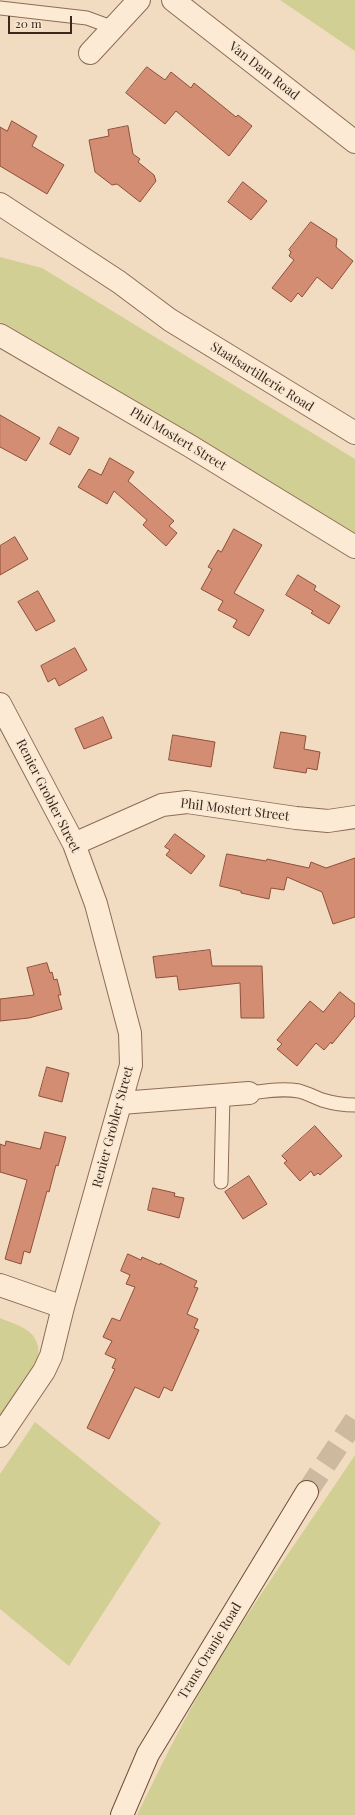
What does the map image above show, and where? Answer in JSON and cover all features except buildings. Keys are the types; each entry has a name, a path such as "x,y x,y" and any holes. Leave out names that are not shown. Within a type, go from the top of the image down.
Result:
{"street":[{"path":"90,53 139,0"},
{"name":"Van Dam Road","path":"173,0 355,142"},
{"name":"Staatsartillerie Road","path":"0,204 119,282 170,320"},
{"name":"Staatsartillerie Road","path":"0,222 115,293 170,320 355,433"},
{"name":"Phil Mostert Street","path":"0,335 190,446 355,547"},
{"name":"Renier Grobler Street","path":"0,704 74,844 96,904 130,1033 131,1065 63,1307 51,1356 0,1436"},
{"name":"Phil Mostert Street","path":"74,844 162,805 175,802 187,802 296,818 328,821 355,817"},
{"path":"121,1103 249,1093"},
{"path":"0,1285 63,1307"},
{"name":"Trans Oranje Road","path":"122,1815 148,1754 307,1492"}],"lane":[{"path":"0,8 87,18 114,28"},
{"path":"249,1093 285,1090 298,1091 308,1093 321,1100 342,1105 355,1105"},
{"path":"221,1182 223,1095"}],"shaded area":[{"path":"280,0 355,0 355,51"},
{"path":"0,257 42,268 355,459 355,538 149,410 0,322"},
{"path":"0,1318 16,1324 34,1336 37,1342 38,1360 0,1420"},
{"path":"35,1422 161,1523 69,1666 0,1609 0,1474"},
{"path":"355,1455 355,1815 137,1815 201,1690 265,1588"}],"tunnel":[{"path":"307,1492 355,1420"}]}
